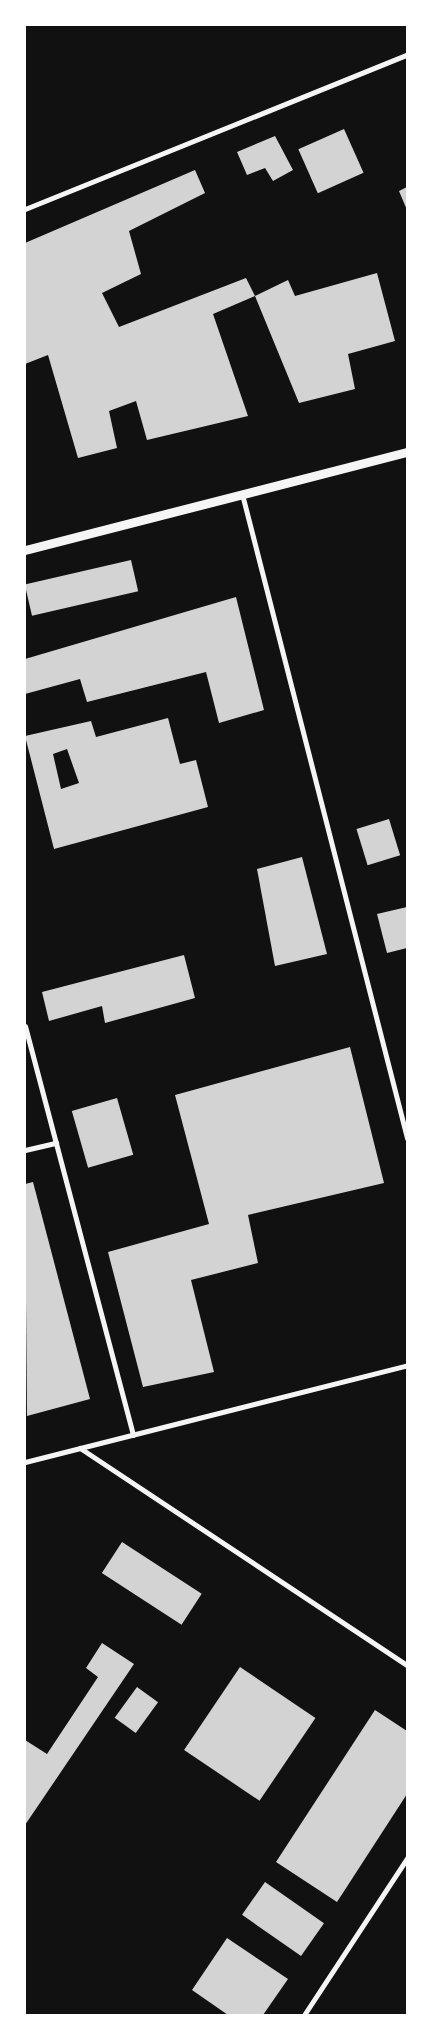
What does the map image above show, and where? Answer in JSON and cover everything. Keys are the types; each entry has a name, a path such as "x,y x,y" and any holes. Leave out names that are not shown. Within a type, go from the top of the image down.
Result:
{"street":[{"path":"25,209 407,55"},
{"path":"25,550 407,452"},
{"path":"242,494 407,1138"},
{"path":"25,1026 133,1434"},
{"path":"25,1150 56,1143"},
{"path":"25,1462 407,1365"},
{"path":"80,1448 407,1664"},
{"path":"304,2015 407,1858"}],"building":[{"path":"344,129 364,173 318,193 298,149"},
{"path":"275,136 293,170 273,181 265,168 247,175 237,152"},
{"path":"195,170 205,193 129,231 141,274 102,293 119,327 246,278 255,296 213,314 248,416 147,440 136,401 109,411 117,448 78,458 48,355 25,364 25,243"},
{"path":"407,187 407,210 399,191"},
{"path":"377,273 395,341 348,354 355,389 299,403 255,296 288,280 295,296"},
{"path":"131,560 138,591 32,616 25,584"},
{"path":"236,597 264,710 219,723 206,672 87,702 80,679 25,694 25,659"},
{"path":"168,718 180,764 196,760 208,807 54,849 25,736 91,721 96,737","holes":["67,749 79,783 61,789 53,754"]},
{"path":"389,819 400,855 368,865 356,829"},
{"path":"302,857 327,954 275,966 257,869"},
{"path":"407,907 407,948 387,953 377,914"},
{"path":"184,955 195,998 105,1023 102,1006 49,1021 42,992"},
{"path":"350,1047 384,1183 248,1215 258,1263 191,1280 214,1372 143,1387 108,1252 209,1224 175,1095"},
{"path":"117,1098 133,1155 88,1168 72,1111"},
{"path":"33,1182 90,1399 27,1416 25,1184"},
{"path":"122,1542 202,1594 182,1625 102,1573"},
{"path":"102,1643 134,1664 25,1825 25,1740 47,1754 98,1677 86,1668"},
{"path":"240,1667 315,1718 260,1801 184,1750"},
{"path":"137,1687 158,1702 136,1733 115,1718"},
{"path":"375,1710 407,1731 407,1794 337,1902 276,1862"},
{"path":"265,1882 324,1923 301,1956 242,1915"},
{"path":"227,1938 288,1979 263,2015 228,2015 192,1990"}]}
